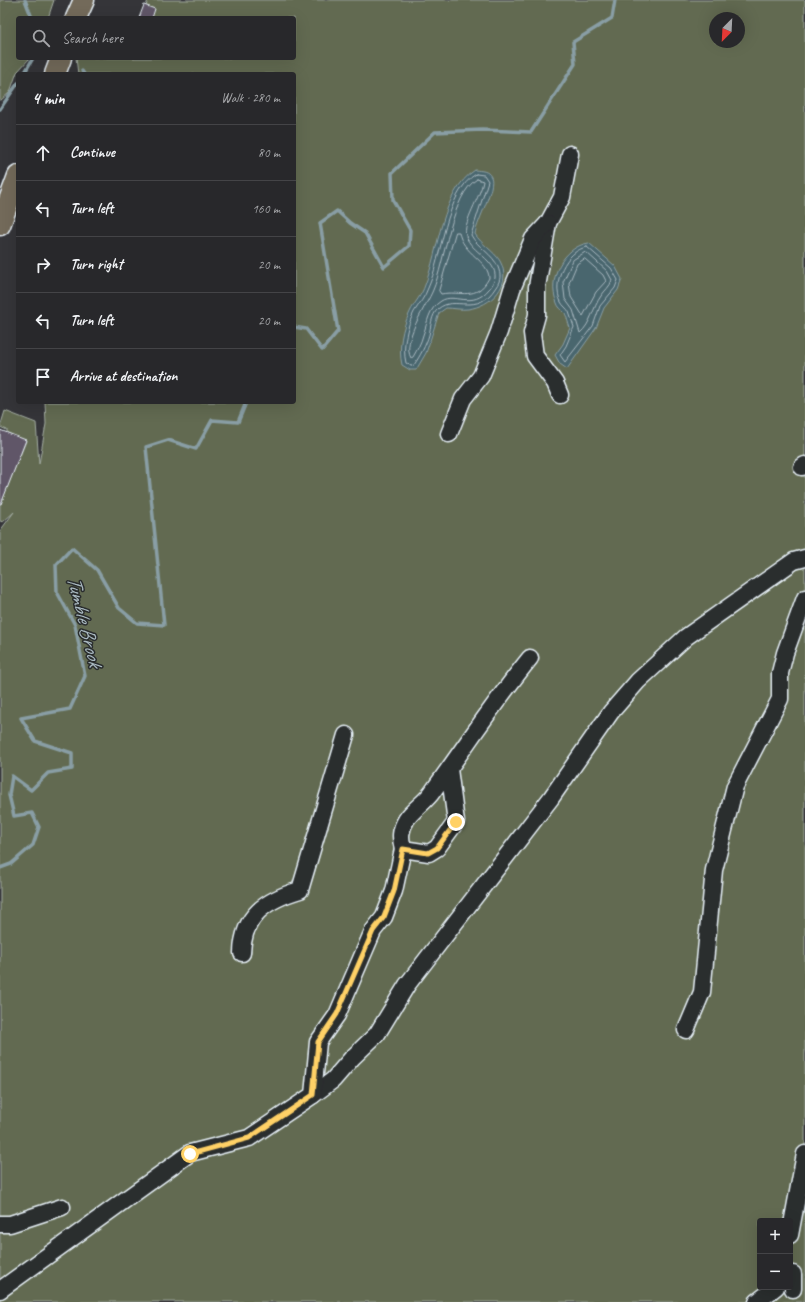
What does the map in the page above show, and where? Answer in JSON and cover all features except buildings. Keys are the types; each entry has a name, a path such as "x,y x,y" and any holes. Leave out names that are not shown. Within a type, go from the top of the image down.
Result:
{"main road":[{"path":"77,16 84,0"},
{"path":"56,72 60,60"},
{"path":"0,225 16,181"}],"lane":[{"path":"449,434 463,399 481,376 499,332 512,289 533,239 548,223 562,197 570,154"},
{"path":"548,223 537,287 537,315 532,333 535,356 555,383 560,395"},
{"path":"0,1290 190,1154 249,1138 333,1080 352,1058 377,1034 407,985 551,798 611,712 638,681 686,637 794,560 805,558"},
{"path":"686,1030 702,992 714,870 735,786 780,699 780,673 785,653 805,598"},
{"path":"313,1095 318,1042 337,1014 373,931 384,917 394,891 403,849 400,836 406,820 432,793 508,685 530,658"},
{"path":"242,953 242,939 251,918 267,903 300,890 346,734"},
{"path":"403,849 428,853 437,848 456,822 449,768"},
{"path":"793,1219 805,1154"},
{"path":"0,1224 10,1224 62,1206"},
{"path":"757,1302 772,1290"}],"green space":[{"path":"0,0 54,0 49,16 16,16 16,60 28,60 16,72 10,92 0,101"},
{"path":"148,0 805,0 805,1302 0,1302 0,531 14,512 3,522 0,521 0,505 26,441 7,433 7,430 0,427 5,411 36,423 39,464 46,424 45,404 296,404 296,72 78,72 76,60 296,60 296,16 143,16"}],"water":[{"path":"475,170 488,173 492,182 489,196 475,234 500,261 504,278 502,286 498,293 485,304 468,309 446,308 439,313 426,353 416,370 410,370 402,365 400,352 407,318 425,285 442,223 448,207 455,192 464,180"},
{"path":"589,243 615,266 622,279 618,290 604,308 596,328 567,369 560,364 555,355 563,344 570,328 565,313 560,308 554,294 554,284 556,274 565,257 580,245"}],"waterway":[{"path":"25,0 31,16"},
{"name":"Tumble Brook","path":"296,327 306,329 322,350 338,331 320,223 337,211 350,223 365,233 384,267 409,246 410,230 393,200 392,173 435,132 482,130 531,132 575,64 573,42 612,18 615,0"},
{"path":"25,72 32,60"},
{"path":"0,109 16,86"},
{"name":"Tumble Brook","path":"0,868 11,864 33,845 39,827 32,813 14,816 9,795 12,776 31,790 48,773 72,769 72,753 35,741 21,718 70,709 85,676 75,625 57,592 56,565 72,548 97,570 119,608 137,623 164,625 146,447 168,440 196,449 212,420 238,422 245,404"}],"route":[{"path":"190,1154 228,1145 249,1138 313,1095 318,1042 337,1014 373,931 384,917 394,891 396,874 403,849 428,853 437,848 456,822"}]}
